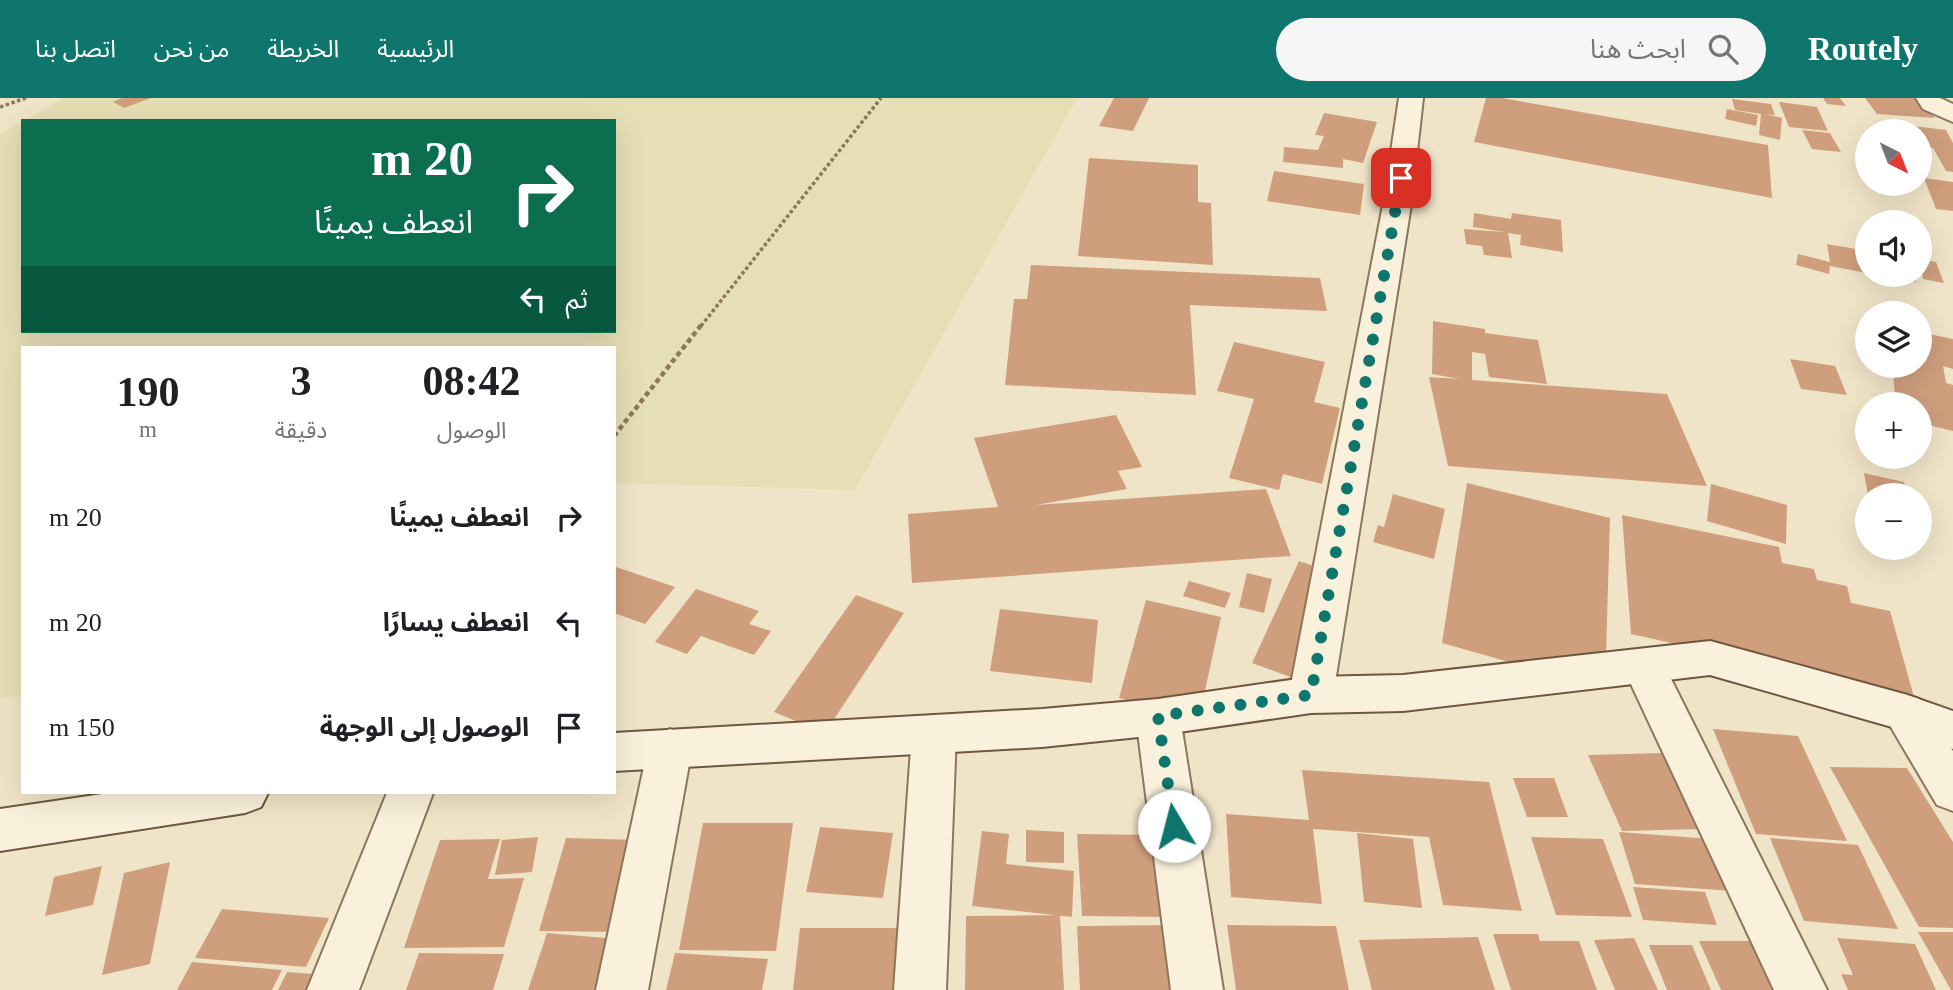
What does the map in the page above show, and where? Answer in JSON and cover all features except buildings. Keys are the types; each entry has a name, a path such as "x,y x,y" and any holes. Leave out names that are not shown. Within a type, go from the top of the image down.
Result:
{"street":[{"path":"1311,695 1397,205 1411,98"},
{"path":"1928,98 1932,104 1953,114"},
{"path":"616,752 1042,728 1158,716 1311,695 1404,692 1710,658 1904,712 1953,730"},
{"path":"1644,667 1801,990"},
{"path":"1904,712 1953,791"},
{"path":"1158,716 1197,990"},
{"path":"920,990 934,734"},
{"path":"622,990 670,748"},
{"path":"0,830 238,794"},
{"path":"333,990 410,794"}],"path":[{"path":"0,107 26,98"},
{"path":"616,433 881,98"}],"shaded area":[{"path":"64,98 1077,98 855,490 616,483 616,346 21,346 21,696 0,697 0,134 21,122 21,333 616,333 616,119 27,119"}],"route":[{"path":"1174,826 1158,716 1311,695 1401,178"}]}
